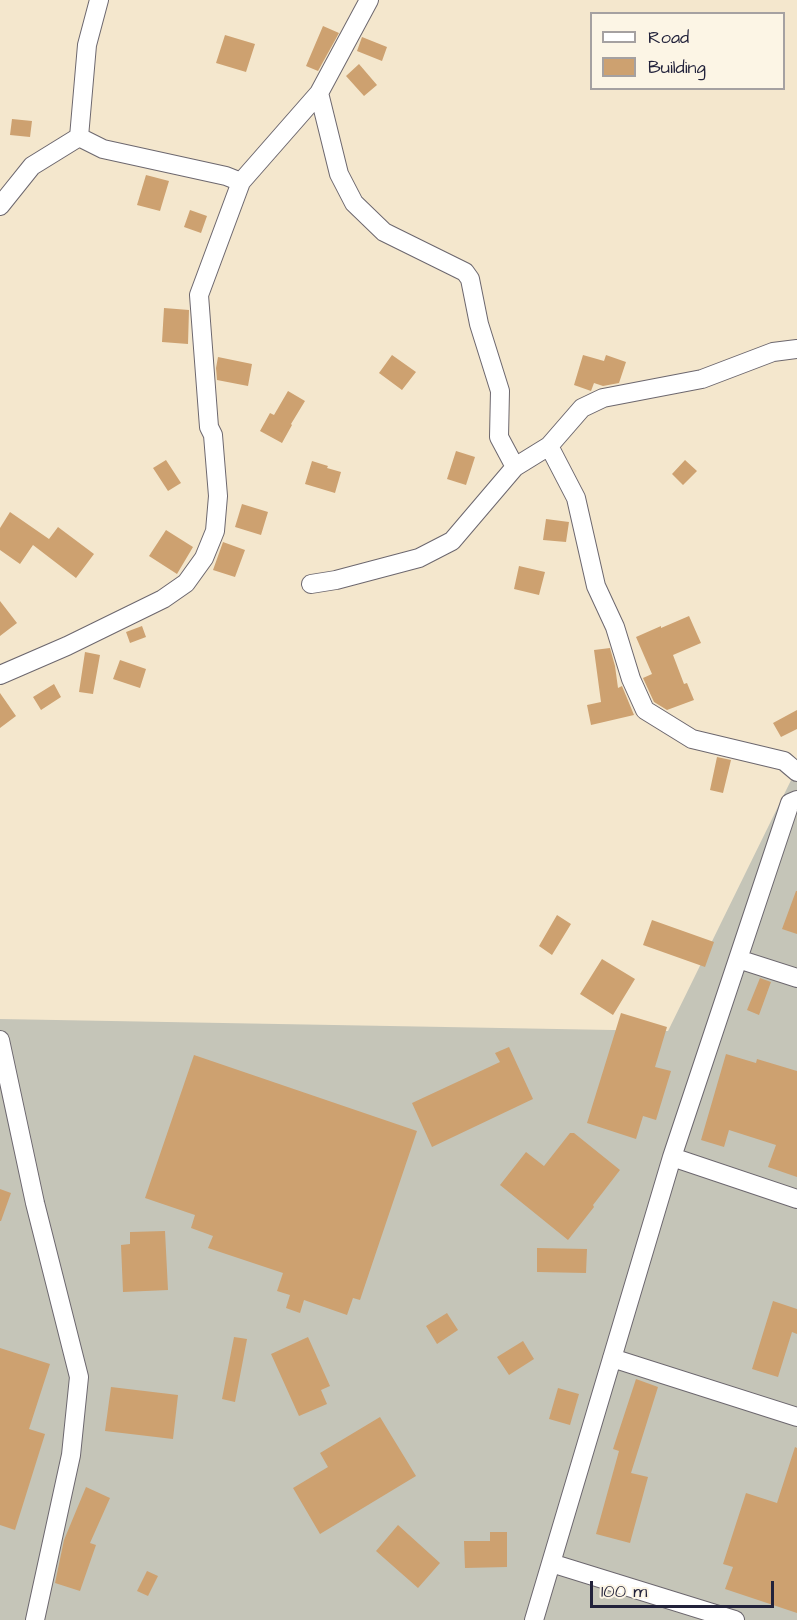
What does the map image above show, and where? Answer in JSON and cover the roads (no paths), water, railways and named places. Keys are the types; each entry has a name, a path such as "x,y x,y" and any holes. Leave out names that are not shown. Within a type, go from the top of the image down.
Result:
{"street":[{"path":"79,137 87,45 99,0"},
{"path":"0,675 67,646 163,599 186,583 204,558 215,531 218,496 213,435 209,427 200,295 242,182 319,93 369,0"},
{"path":"319,93 339,174 354,203 384,232 465,272 470,279 479,324 500,391 499,437 515,466"},
{"path":"79,137 103,149 226,176 242,182"},
{"path":"0,206 32,166 79,137"},
{"path":"311,584 336,580 419,558 452,541 515,466 549,447 582,408 603,398 702,379 773,352 797,349"},
{"path":"549,447 576,498 596,586 615,627 631,679 645,710 692,739 784,761 797,772"},
{"path":"534,1620 672,1157 790,803 797,800"},
{"path":"738,958 797,978"},
{"path":"0,1040 35,1203 79,1377 71,1455 34,1620"},
{"path":"672,1157 797,1198"},
{"path":"612,1358 797,1417"},
{"path":"551,1563 735,1620"}]}
